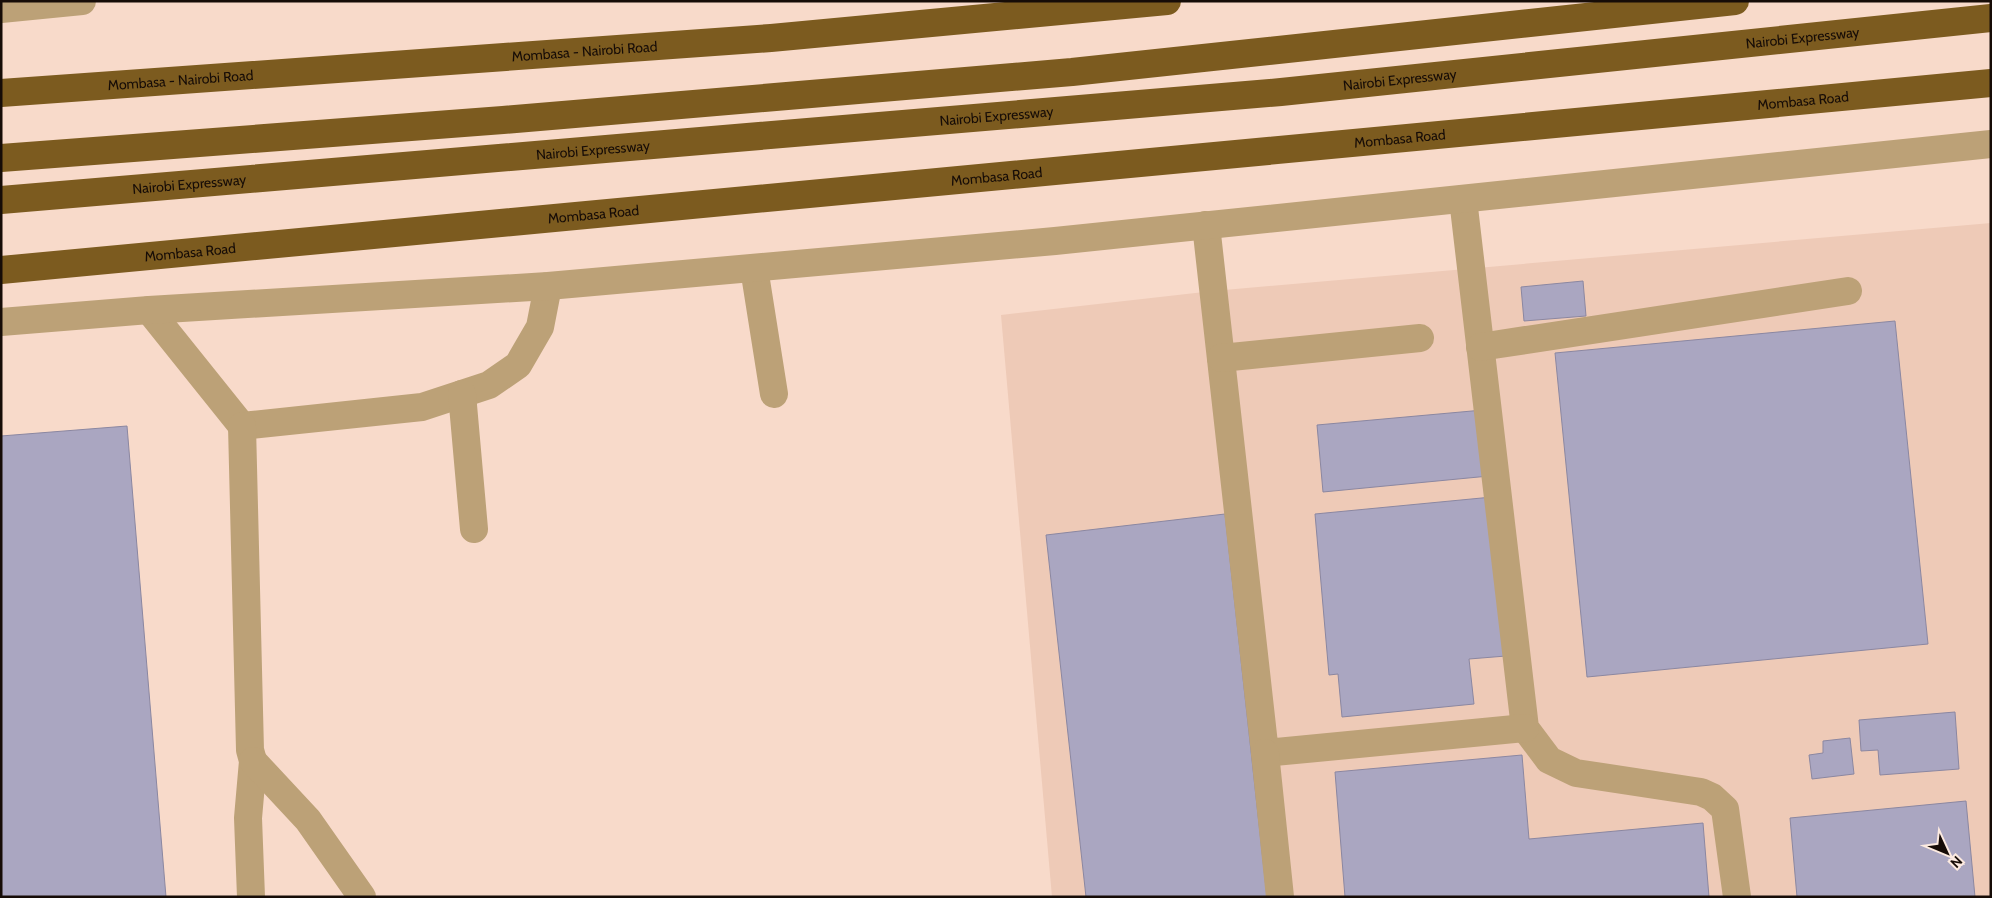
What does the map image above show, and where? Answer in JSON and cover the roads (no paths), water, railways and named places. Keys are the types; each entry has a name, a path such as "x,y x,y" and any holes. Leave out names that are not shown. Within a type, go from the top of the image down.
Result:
{"highway":[{"name":"Mombasa - Nairobi Road","path":"1,93 772,38 1167,1"},
{"path":"1,158 503,120 1072,72 1735,1"},
{"name":"Nairobi Expressway","path":"1,200 1280,92 1991,18"},
{"name":"Mombasa Road","path":"1,270 1991,83"}],"street":[{"path":"1,9 82,1"},
{"path":"1,322 149,310 548,286 754,268 1055,241 1991,144"},
{"path":"1462,199 1525,728 1549,760 1576,774 1701,792 1712,796 1725,809 1737,897"},
{"path":"1206,225 1280,897"},
{"path":"754,268 774,394"},
{"path":"242,426 422,406 488,385 518,365 540,327 548,286"},
{"path":"1480,346 1848,291"},
{"path":"149,310 242,426 250,750 253,761 248,818 251,897"},
{"path":"1221,358 1420,338"},
{"path":"462,394 474,529"},
{"path":"1265,753 1525,728"},
{"path":"253,761 308,820 362,897"}]}
